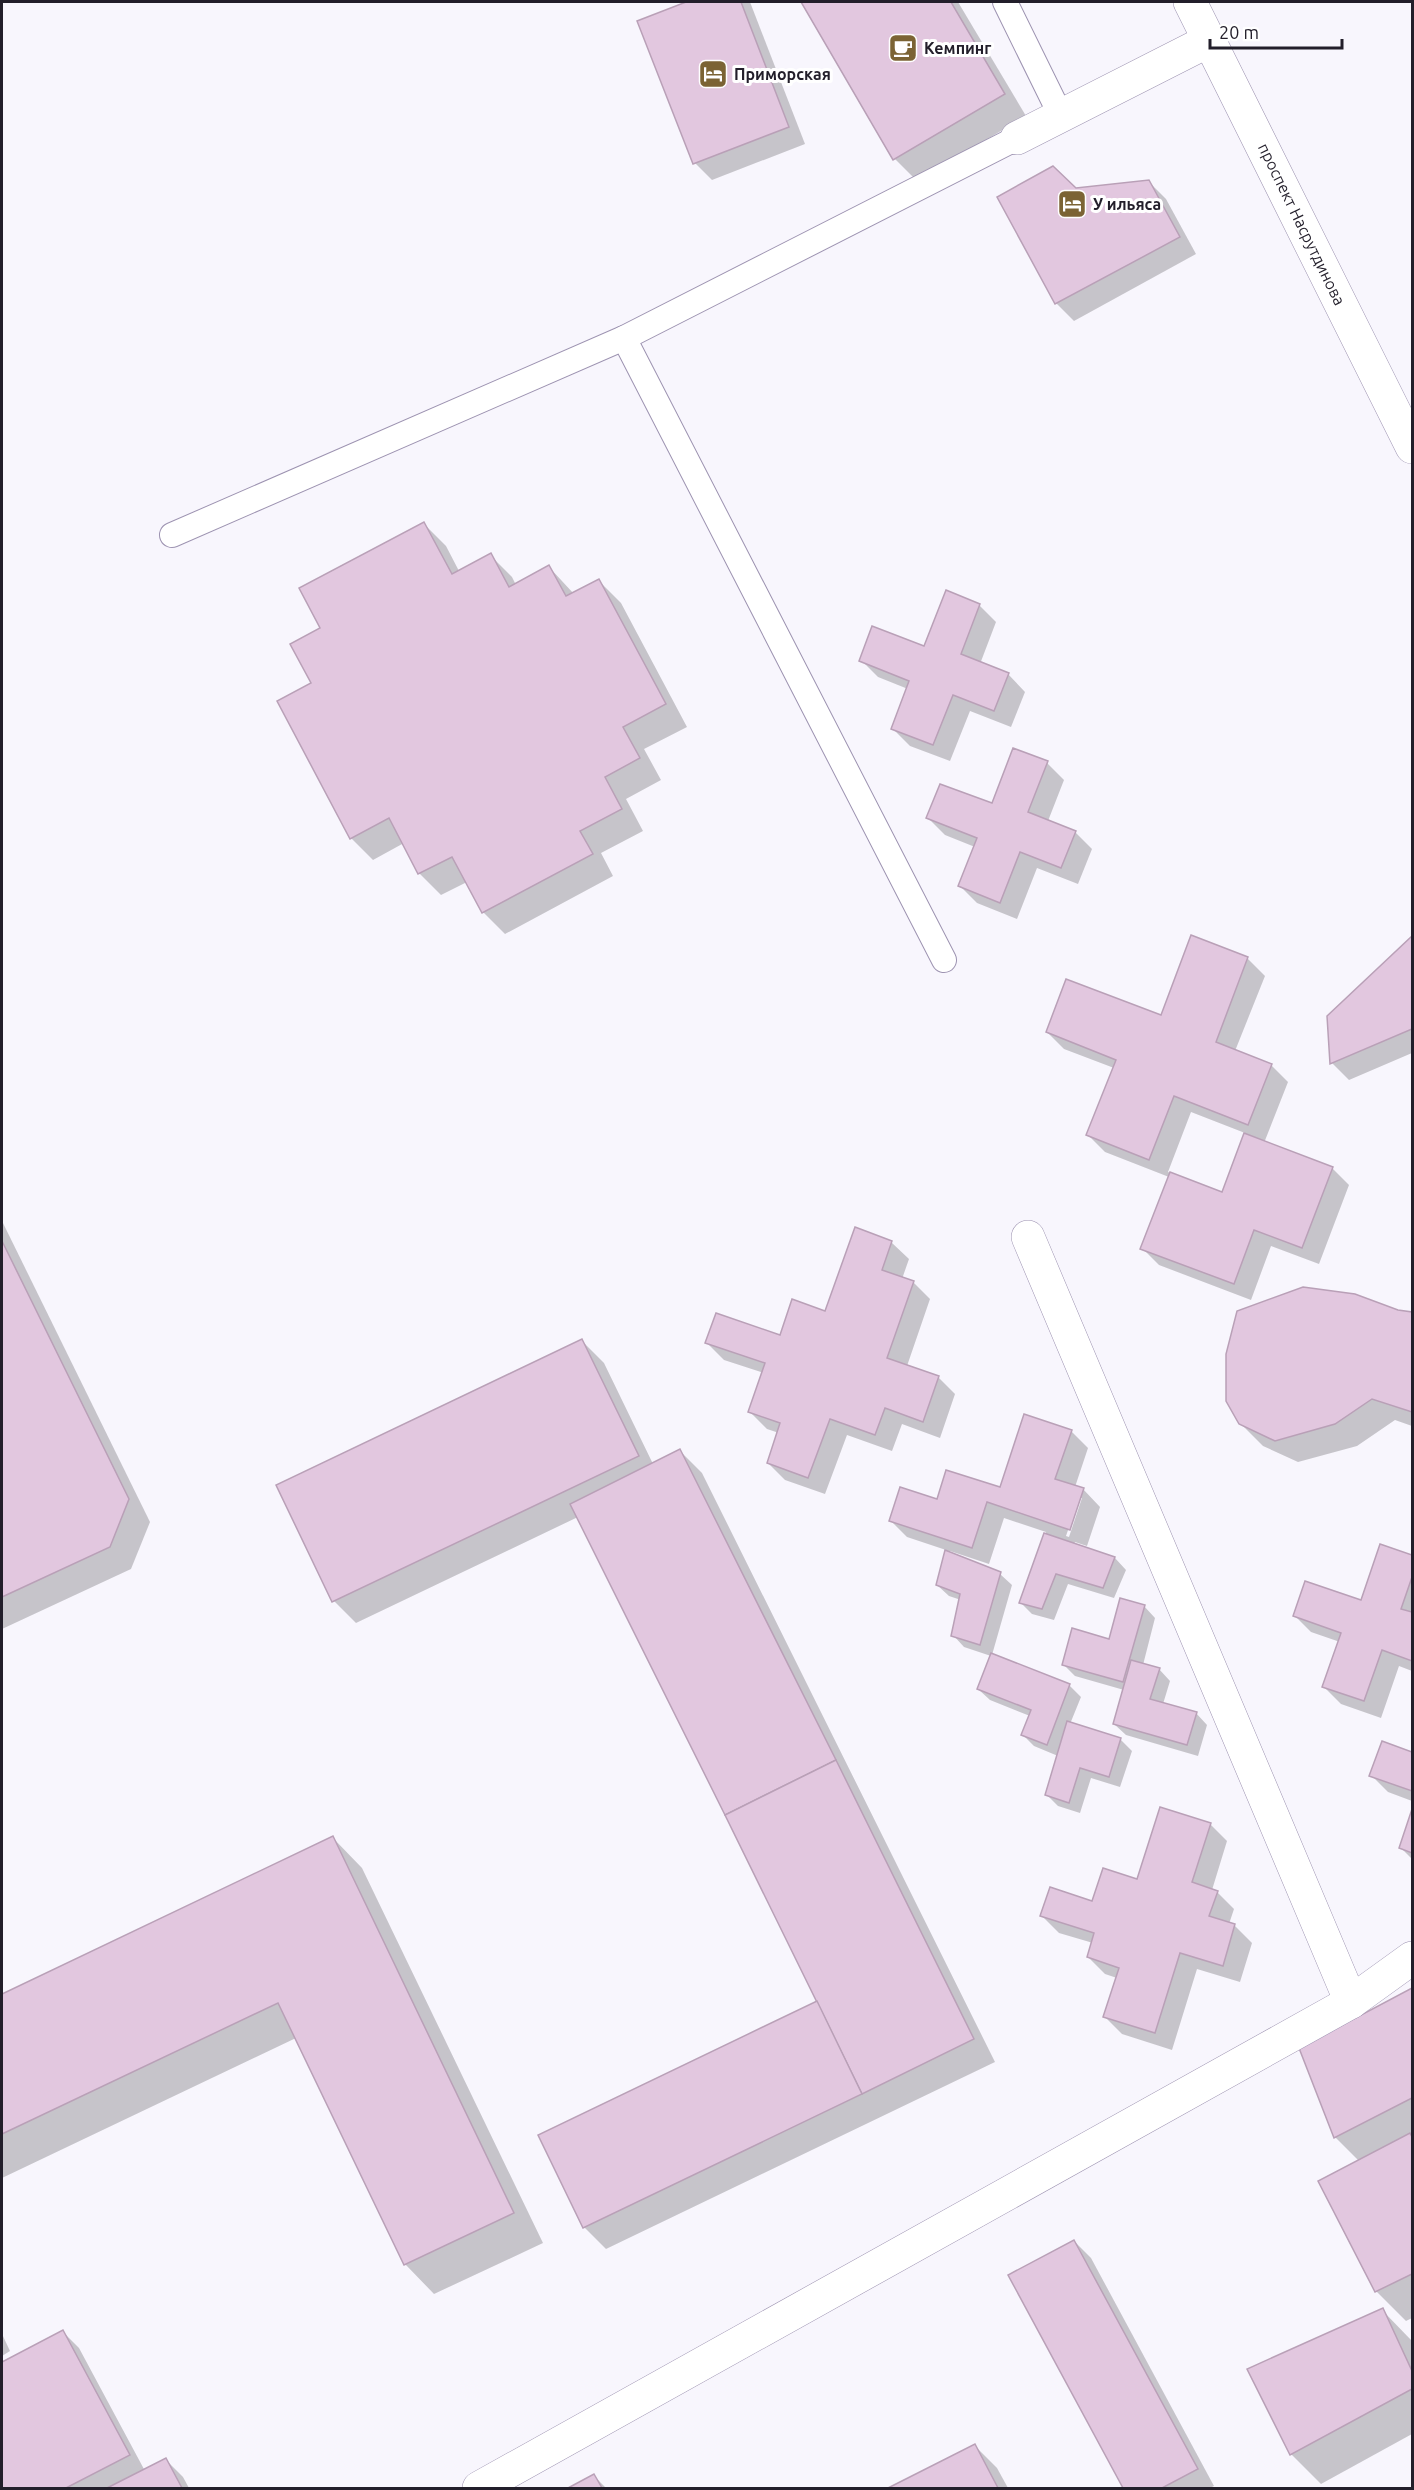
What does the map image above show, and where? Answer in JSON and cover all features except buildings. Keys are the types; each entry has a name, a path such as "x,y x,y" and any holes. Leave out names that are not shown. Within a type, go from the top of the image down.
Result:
{"street":[{"name":"проспект Насрутдинова","path":"1190,2 1413,447"},
{"path":"1017,138 1210,40"},
{"path":"1028,1237 1351,2002"},
{"path":"479,2488 1351,2002 1413,1958"}],"lane":[{"path":"1005,2 1061,116"},
{"path":"172,535 624,338 1017,138"},
{"path":"624,338 944,960"}],"place":[{"name":"Кемпинг","path":"903,48"},
{"name":"Приморская","path":"713,74"},
{"name":"У ильяса","path":"1072,204"}]}
